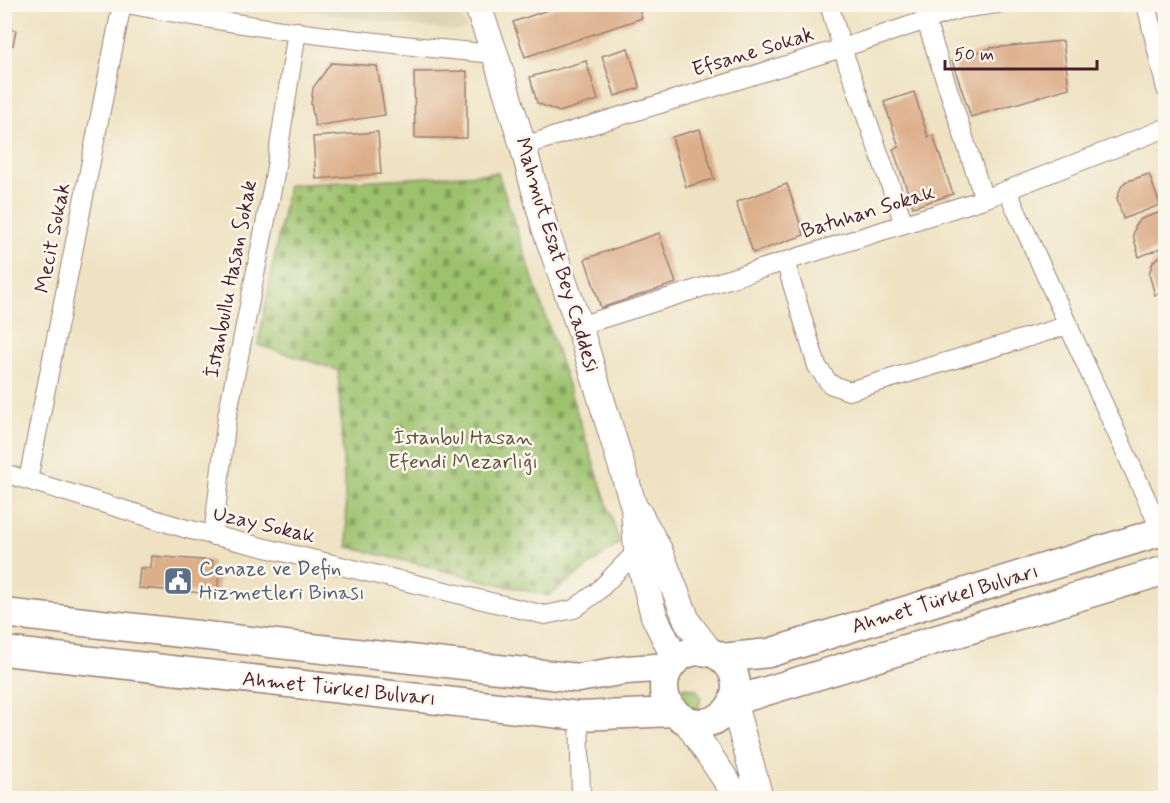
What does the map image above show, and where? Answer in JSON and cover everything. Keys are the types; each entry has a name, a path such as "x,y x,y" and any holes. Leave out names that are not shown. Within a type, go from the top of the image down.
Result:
{"main road":[{"name":"Mahmut Esat Bey Caddesi","path":"477,4 495,54 545,228 579,326 634,507"},
{"path":"634,507 637,551 654,616 673,664"},
{"path":"634,507 659,550 688,623 716,655 730,667 734,678 736,690 733,701 727,711 718,718 707,722 696,722 680,716"},
{"name":"Ahmet Türkel Bulvarı","path":"716,655 769,653 1163,530"},
{"name":"Ahmet Türkel Bulvarı","path":"733,701 1166,570"},
{"name":"Ahmet Türkel Bulvarı","path":"4,613 578,678 673,664"},
{"name":"Ahmet Türkel Bulvarı","path":"4,651 579,716 680,716"},
{"path":"716,655 699,651 688,653 673,664 665,678 664,690 666,698 738,798"},
{"path":"733,701 760,798"}],"street":[{"name":"Mecit Sokak","path":"28,480 122,4"},
{"path":"127,4 194,18 426,48 495,54"},
{"path":"829,4 904,224"},
{"name":"Efsane Sokak","path":"523,146 843,48 926,21 959,7 997,4"},
{"path":"1146,4 1166,89"},
{"path":"926,21 984,199"},
{"name":"İstanbullu Hasan Sokak","path":"213,536 227,417 274,179 297,31"},
{"name":"Batuhan Sokak","path":"579,326 984,199 1166,128"},
{"path":"1007,190 1163,530"},
{"path":"785,261 817,366 830,384 849,391 1069,325"},
{"name":"Uzay Sokak","path":"4,474 213,536 545,615 574,609 597,592 637,551"},
{"path":"579,716 581,798"}],"shaded area":[{"path":"265,5 457,5 466,28 459,32"}],"green space":[{"name":"İstanbul Hasan Efendi Mezarlığı","path":"498,173 620,543 548,596 348,547 338,370 258,345 288,185"},
{"path":"685,687 697,690 701,698 699,706 693,711 676,699 678,691"}],"building":[{"path":"565,4 637,4 642,18 525,57 513,22"},
{"path":"4,19 10,20 8,29 16,30 13,45 4,43"},
{"path":"1063,41 1069,88 971,117 952,61 990,48"},
{"path":"628,48 640,88 615,96 602,56"},
{"path":"4,58 10,59 5,79 4,79"},
{"path":"586,61 598,100 559,112 537,103 530,77"},
{"path":"331,63 377,66 385,115 315,126 311,104 313,88"},
{"path":"467,71 467,138 415,138 414,72"},
{"path":"914,92 928,137 933,135 953,194 913,207 893,149 899,147 884,102"},
{"path":"700,129 714,179 686,187 672,137"},
{"path":"378,132 381,174 316,179 313,137"},
{"path":"1149,174 1160,205 1123,219 1117,198 1121,187 1125,182"},
{"path":"787,184 804,235 753,253 736,202"},
{"path":"1164,211 1166,246 1139,257 1133,235 1136,224 1141,219"},
{"path":"659,233 676,283 601,308 585,259"},
{"path":"1166,255 1166,291 1155,295 1149,274 1153,262"},
{"name":"Cenaze ve Defin Hizmetleri Binası","path":"152,556 213,561 211,573 219,574 217,594 138,588 140,568 151,568"}],"place":[{"name":"Cenaze ve Defin Hizmetleri Binası","path":"178,581"}]}
